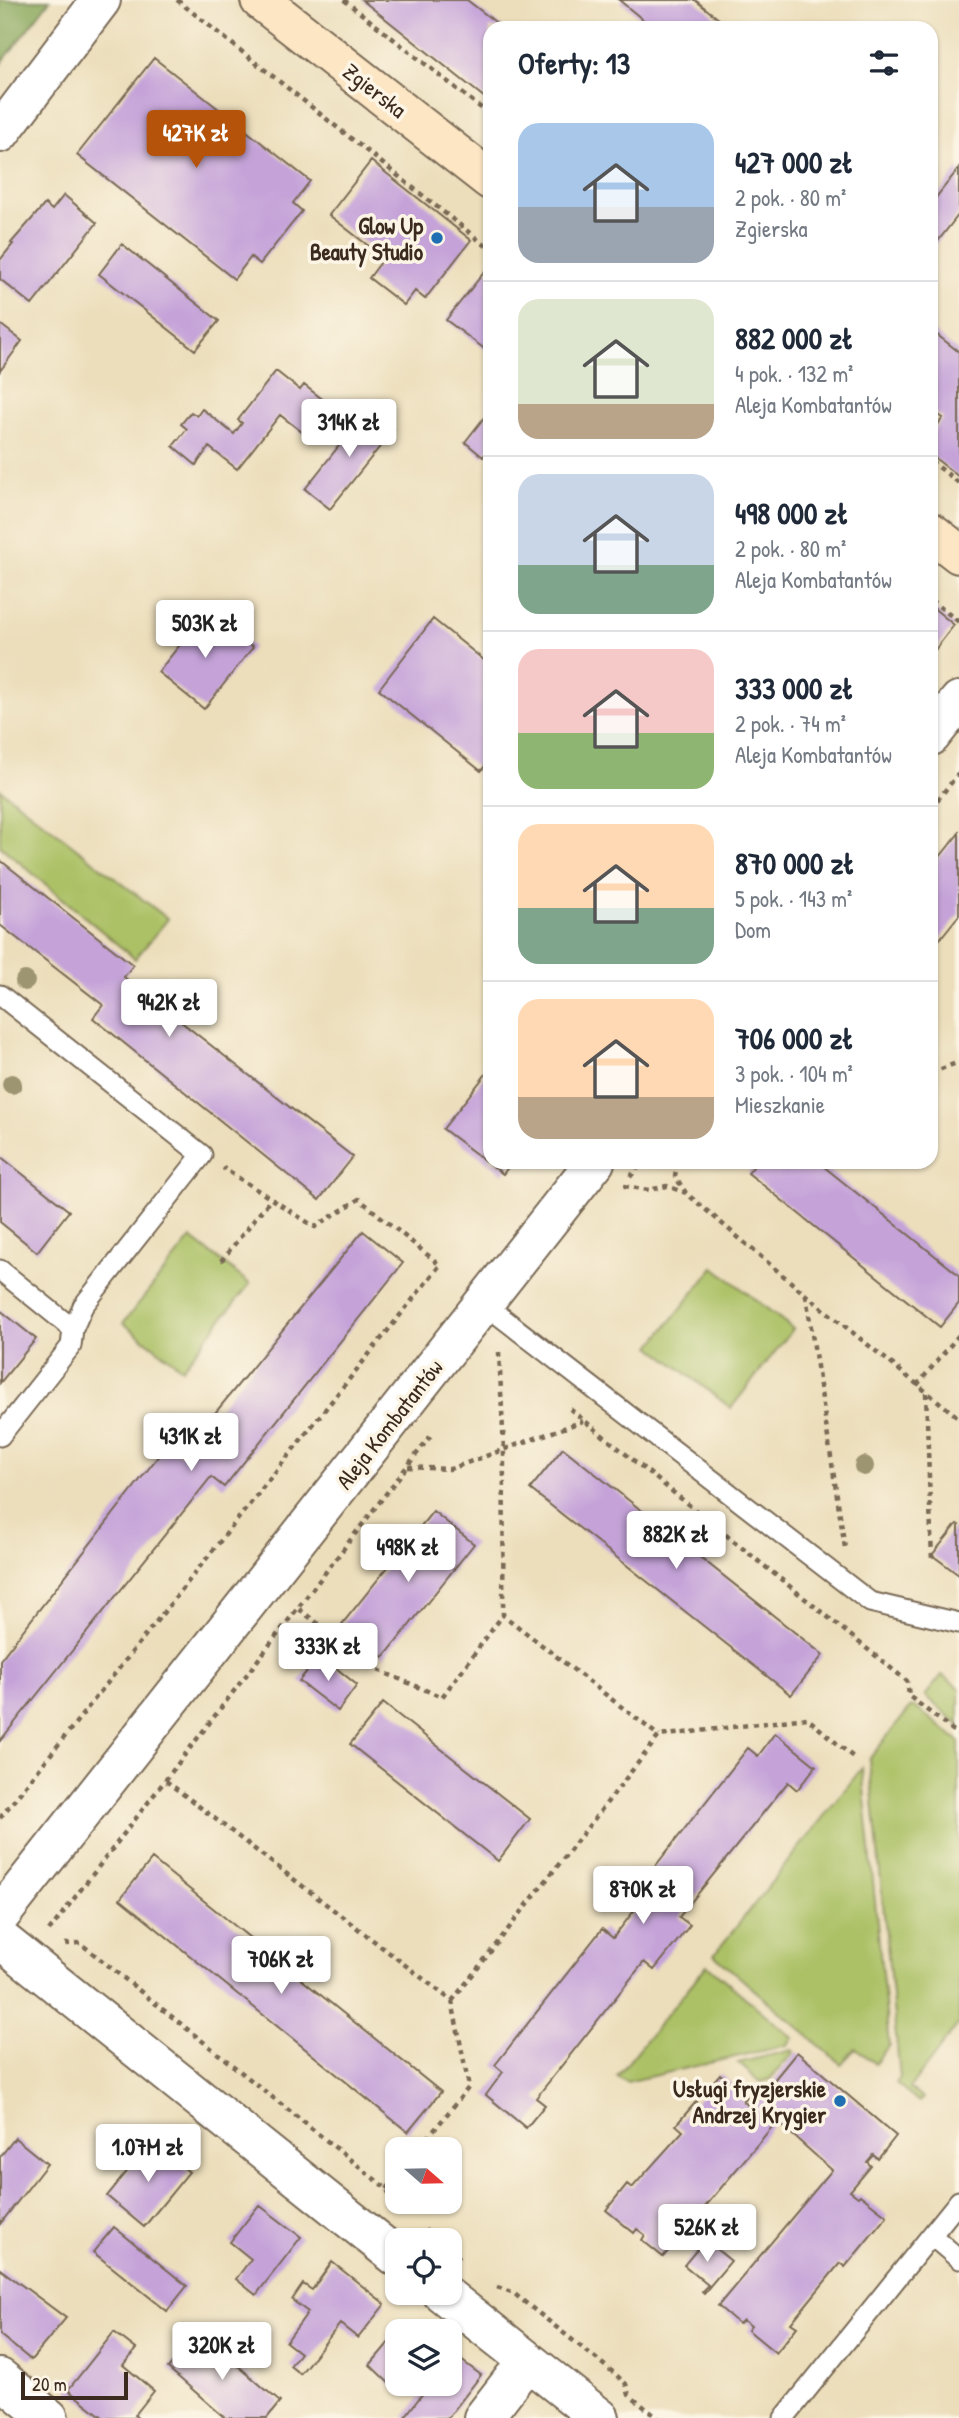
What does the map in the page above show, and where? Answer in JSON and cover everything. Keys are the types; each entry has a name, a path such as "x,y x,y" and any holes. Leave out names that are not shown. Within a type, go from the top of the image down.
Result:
{"main road":[{"name":"Zgierska","path":"260,0 483,175"},
{"path":"938,538 959,554"}],"street":[{"path":"0,133 101,0"},
{"path":"938,727 959,701"},
{"name":"Aleja Kombatantów","path":"0,1916 589,1169"},
{"path":"0,1939 385,2247"},
{"path":"457,2305 600,2418"},
{"path":"483,2418 527,2361"},
{"path":"0,2378 49,2418"}],"lane":[{"path":"0,995 202,1155 83,1306 73,1329 71,1346 0,1436"},
{"path":"0,1270 73,1329"},
{"path":"483,1303 870,1602 959,1623"},
{"path":"784,2418 959,2201"},
{"path":"932,2236 959,2259"}],"path":[{"path":"177,0 483,243"},
{"path":"344,0 483,109"},
{"path":"938,466 959,483"},
{"path":"938,606 959,622"},
{"path":"938,799 959,773"},
{"path":"938,1070 959,1062"},
{"path":"0,1818 440,1265 359,1199 315,1227 202,1155"},
{"path":"637,1169 623,1186 649,1191 667,1186 686,1193"},
{"path":"676,1169 675,1177 686,1193 806,1295 959,1418"},
{"path":"220,1261 271,1199"},
{"path":"806,1295 859,1643"},
{"path":"917,1385 959,1335"},
{"path":"499,1346 508,1354"},
{"path":"492,1355 499,1346"},
{"path":"299,1609 378,1671 442,1697 503,1615 504,1450 499,1346"},
{"path":"926,1392 932,1561"},
{"path":"565,1404 907,1681 909,1696 959,1734"},
{"path":"407,1466 450,1469 583,1421"},
{"path":"385,2187 80,1943 63,1944 48,1933 432,1433"},
{"path":"503,1615 659,1736 807,1718 853,1757"},
{"path":"452,2001 659,1736"},
{"path":"166,1780 452,2001 469,2087 429,2137"},
{"path":"462,2260 468,2265"},
{"path":"486,2280 496,2287 512,2292 578,2344 626,2384 629,2395 659,2418"}],"green space":[{"path":"0,0 50,0 0,65"},
{"path":"0,789 168,919 135,959 0,846"},
{"path":"191,1238 250,1284 182,1368 123,1323"},
{"path":"714,1267 793,1329 731,1408 651,1346"},
{"path":"942,1675 959,1688 959,1725 925,1696"},
{"path":"915,1707 959,1741 959,2023 910,2088 923,2098 919,2102 896,2083 900,2078 869,1759 910,1708"},
{"path":"862,1768 889,2045 875,2064 856,2048 841,2064 714,1955"},
{"path":"707,1965 793,2038 787,2045 627,2082 617,2076"},
{"path":"792,2050 794,2052 770,2079 760,2082 738,2063"}],"building":[{"path":"362,0 467,0 494,21 483,21 483,96"},
{"path":"619,0 695,0 721,21 644,21"},
{"path":"154,58 310,181 293,203 302,211 260,264 251,257 234,279 77,155"},
{"path":"371,161 471,240 425,299 415,291 404,305 369,278 384,258 329,215"},
{"path":"959,168 959,214 938,241 938,195"},
{"path":"64,195 97,223 32,305 0,279 0,260 45,204 52,210"},
{"path":"122,244 219,321 195,350 99,274"},
{"path":"483,274 483,348 446,320"},
{"path":"0,324 22,341 0,371"},
{"path":"938,336 959,352 959,477 938,460 938,424 943,418 938,415"},
{"path":"276,371 300,390 304,385 335,409 311,439 280,415 237,469 209,447 196,465 173,446 187,429 181,424 191,412 197,416 202,409 234,434 242,423 238,420"},
{"path":"368,409 394,429 330,509 305,489"},
{"path":"483,419 483,457 465,442"},
{"path":"207,611 253,647 204,709 158,672"},
{"path":"938,612 954,625 938,646"},
{"path":"433,619 483,659 483,769 481,771 379,689"},
{"path":"959,833 959,915 938,941 938,859"},
{"path":"0,860 133,965 124,977 353,1157 319,1200 93,1018 103,1005 0,925"},
{"path":"483,1078 483,1159 443,1129"},
{"path":"0,1156 69,1211 37,1252 0,1222"},
{"path":"751,1169 827,1169 959,1275 959,1303 940,1327 748,1173"},
{"path":"363,1231 403,1263 224,1487 211,1477 0,1741 0,1660 167,1445 181,1455"},
{"path":"0,1310 36,1339 0,1383"},
{"path":"563,1448 823,1655 791,1695 530,1489"},
{"path":"433,1511 474,1544 384,1657 342,1624"},
{"path":"957,1524 959,1525 959,1575 932,1555"},
{"path":"320,1655 357,1685 338,1711 299,1681"},
{"path":"383,1703 530,1819 498,1861 350,1744"},
{"path":"775,1733 816,1766 797,1790 788,1782 679,1917 690,1925 654,1970 644,1962 536,2098 545,2105 526,2128 486,2095 503,2072 495,2065 602,1929 613,1938 650,1890 642,1883 748,1748 758,1756"},
{"path":"152,1859 441,2092 408,2132 120,1899"},
{"path":"797,2052 896,2136 878,2159 873,2155 867,2162 871,2166 850,2191 858,2197 860,2195 887,2216 845,2267 840,2263 791,2323 797,2327 776,2353 748,2330 751,2326 743,2320 739,2324 718,2306 832,2170 777,2121 663,2257 642,2240 645,2235 637,2229 634,2233 606,2210 627,2184 632,2188 683,2131 676,2125 720,2074 747,2097 743,2101 750,2107 768,2088 771,2090 777,2083 774,2080"},
{"path":"15,2138 47,2164 0,2224 0,2157"},
{"path":"152,2141 189,2172 144,2227 107,2196"},
{"path":"259,2205 301,2237 256,2295 236,2279 251,2259 230,2242"},
{"path":"114,2227 187,2286 167,2311 93,2252"},
{"path":"705,2240 731,2261 704,2293 702,2291 708,2285 684,2265"},
{"path":"332,2262 385,2304 358,2338 340,2324 300,2374 290,2366 300,2353 286,2342 308,2312 292,2300 303,2284 312,2290"},
{"path":"0,2269 66,2318 31,2360 0,2335"},
{"path":"114,2332 136,2349 123,2365 154,2391 135,2415 139,2418 104,2418 68,2390"},
{"path":"199,2332 280,2402 267,2418 225,2418 168,2368"},
{"path":"385,2347 385,2379 370,2365"},
{"path":"462,2361 481,2375 448,2418 404,2418 421,2396 462,2396"}],"place":[{"name":"Glow Up Beauty Studio","path":"437,238"},
{"name":"Usługi fryzjerskie Andrzej Krygier","path":"840,2101"}]}
